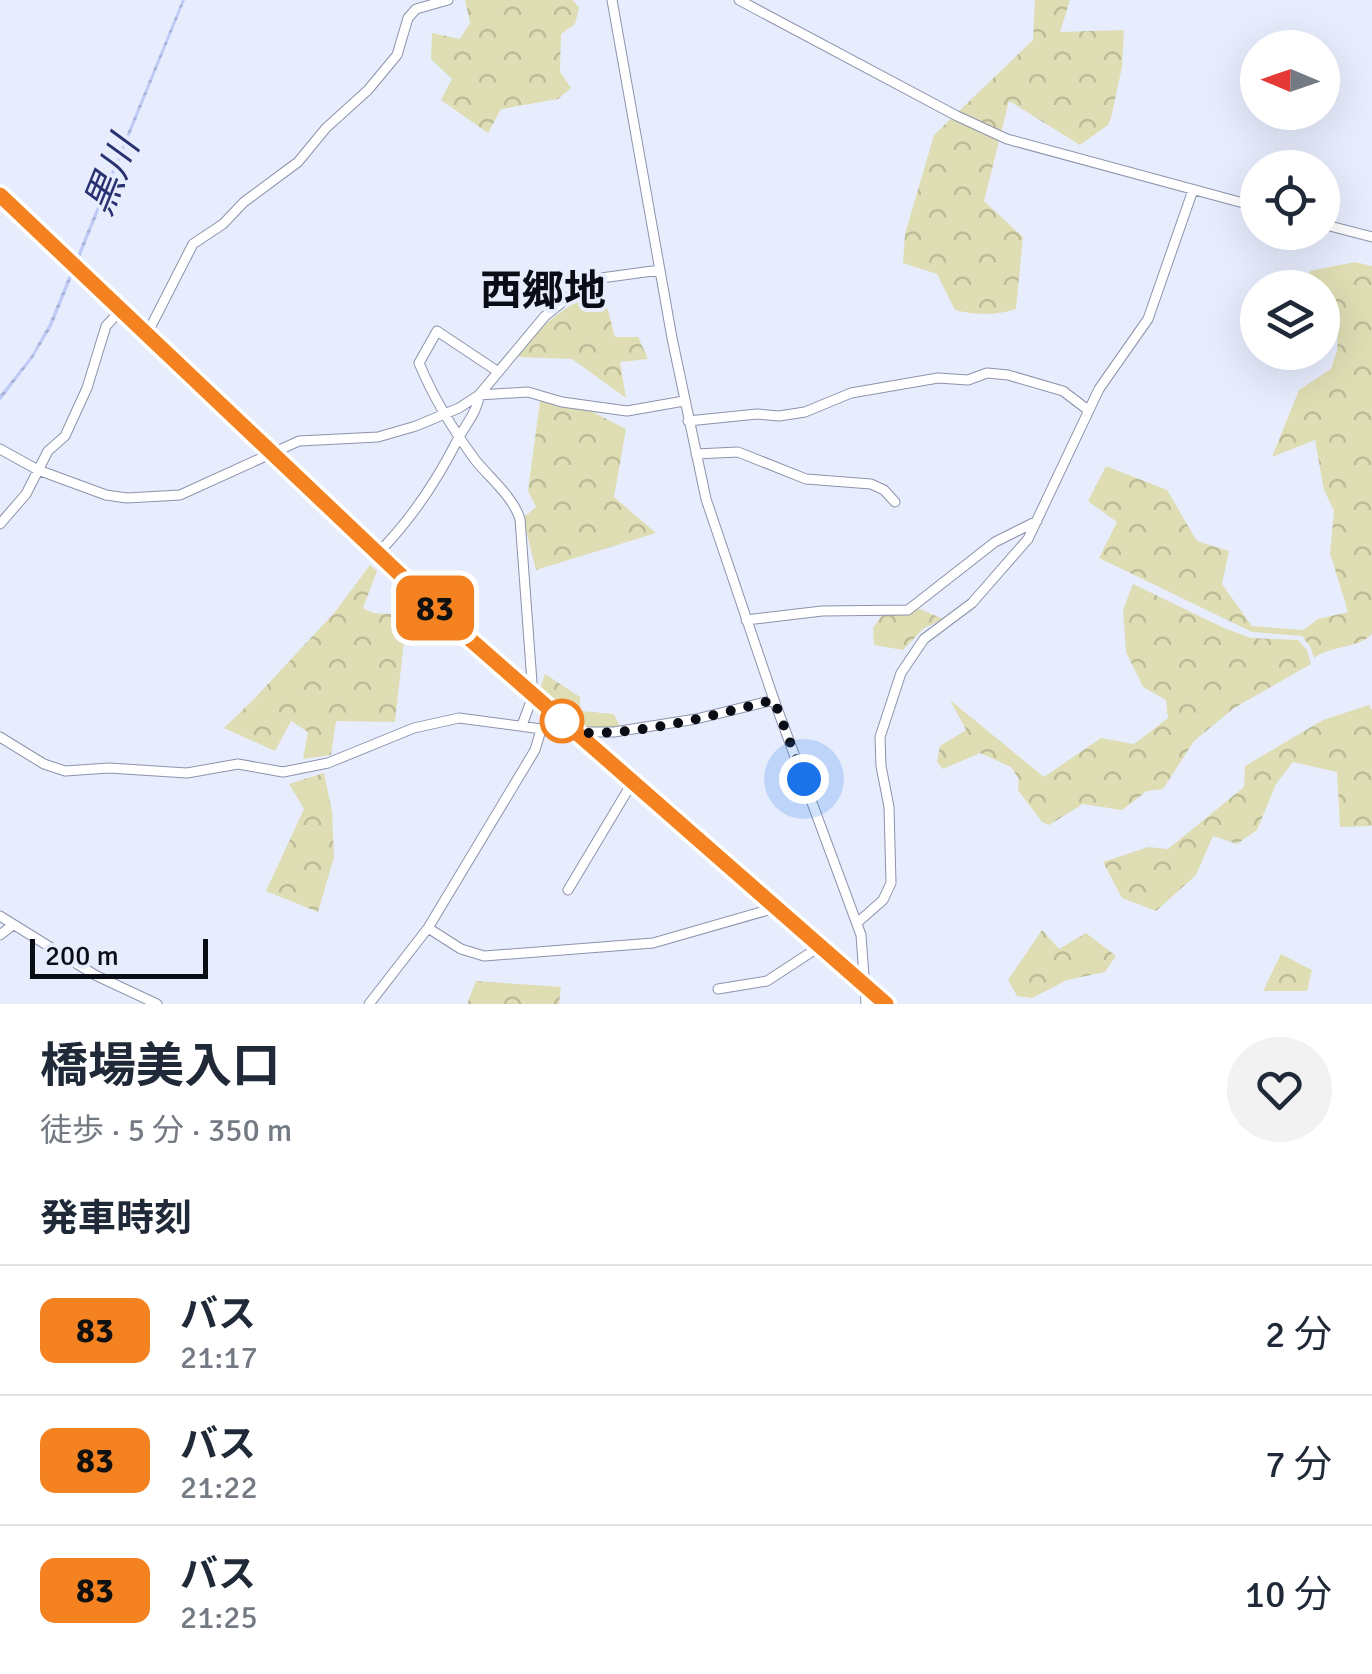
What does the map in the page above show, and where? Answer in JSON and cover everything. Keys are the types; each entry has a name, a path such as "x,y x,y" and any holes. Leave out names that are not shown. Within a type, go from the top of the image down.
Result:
{"highway":[{"path":"0,195 377,554 886,1004"}],"street":[{"path":"147,334 193,244 298,162 326,128 368,90 397,54 408,18 416,9 448,0"},
{"path":"612,0 696,454 720,546 864,945 866,1004"},
{"path":"739,0 988,132 1041,150 1240,202"},
{"path":"857,923 882,900 891,883 889,807 880,737 900,673 924,639 983,592 1028,539 1088,410 1148,319 1194,190"},
{"path":"1340,229 1372,237"},
{"path":"0,449 38,470 116,498 173,497 307,440 388,435 444,414 479,395 544,316 592,280 660,270"},
{"path":"0,524 26,494 48,451 66,436 106,326 121,310"},
{"path":"497,371 437,332 419,363 459,438 513,503 520,518 534,696 522,725"},
{"path":"688,420 792,414 851,393 938,378 968,380 994,373 1063,391 1088,410"},
{"path":"479,395 528,392 562,402 627,411 684,401"},
{"path":"377,554 415,510 450,459 478,405 479,395"},
{"path":"696,454 738,452 806,479 871,484 895,502"},
{"path":"746,620 822,611 908,610 995,542 1037,521"},
{"path":"0,737 44,764 66,771 109,768 187,773 238,764 283,772 328,763 414,728 459,718 576,733 642,729 774,700"},
{"path":"369,1004 428,928 535,750 541,730"},
{"path":"568,890 632,783"},
{"path":"428,928 478,956 515,954 653,943 775,908"},
{"path":"0,916 96,976 158,1004"},
{"path":"0,935 13,925"},
{"path":"718,989 767,981 819,947"}],"green space":[{"path":"465,0 573,0 579,8 575,24 561,34 560,72 571,88 558,99 501,109 488,133 441,100 452,79 431,59 432,33 460,39 470,23"},
{"path":"1035,0 1070,0 1060,32 1124,30 1122,67 1111,118 1108,125 1080,145 1009,101 984,201 1023,237 1016,309 986,314 955,310 937,274 903,263 905,234 934,135 1033,40"},
{"path":"1355,262 1372,266 1372,634 1314,658 1302,636 1252,632 1099,558 1117,522 1088,501 1106,466 1167,490 1197,541 1229,551 1222,584 1252,626 1303,630 1318,619 1348,612 1330,553 1334,511 1324,490 1315,440 1272,457 1299,390 1329,370 1340,370 1340,270 1315,270"},
{"path":"589,291 605,299 615,337 638,337 648,359 620,362 626,398 572,359 517,357 541,327"},
{"path":"540,401 591,411 626,429 614,497 656,533 536,570 523,518 536,507 528,491"},
{"path":"370,565 377,571 363,608 373,613 407,615 395,722 336,721 331,755 303,759 308,732 291,721 275,751 224,728 335,612"},
{"path":"1133,584 1251,638 1298,640 1307,650 1311,664 1234,708 1194,741 1163,789 1147,791 1122,810 1083,804 1049,825 1042,822 1018,790 1019,779 1011,767 980,753 943,769 937,762 940,746 966,730 950,700 1044,777 1101,738 1134,744 1168,718 1166,700 1143,687 1126,652 1123,610"},
{"path":"920,609 943,619 923,629 903,650 874,645 873,628 883,614"},
{"path":"545,674 580,697 580,711 614,714 620,727 581,729 538,694"},
{"path":"1369,705 1372,826 1340,827 1337,772 1293,762 1276,784 1257,830 1237,844 1213,836 1196,875 1156,911 1122,898 1103,862 1148,847 1168,849 1244,787 1245,766 1323,720"},
{"path":"324,773 332,812 334,857 318,912 266,891 304,809 289,784"},
{"path":"1042,930 1059,949 1086,933 1116,956 1105,972 1067,980 1032,998 1017,996 1008,980"},
{"path":"1281,954 1312,970 1307,991 1263,991"},
{"path":"476,981 561,987 559,1004 467,1004"}],"water":[{"name":"黒川","path":"182,0 52,326 0,401 0,395 31,356 49,324"}],"bus line":[{"name":"83","path":"0,195 448,620 886,1004"}],"district":[{"name":"西郷地","path":"543,291"}],"route":[{"path":"562,721 564,732 614,732 696,719 774,700 804,779"}]}
